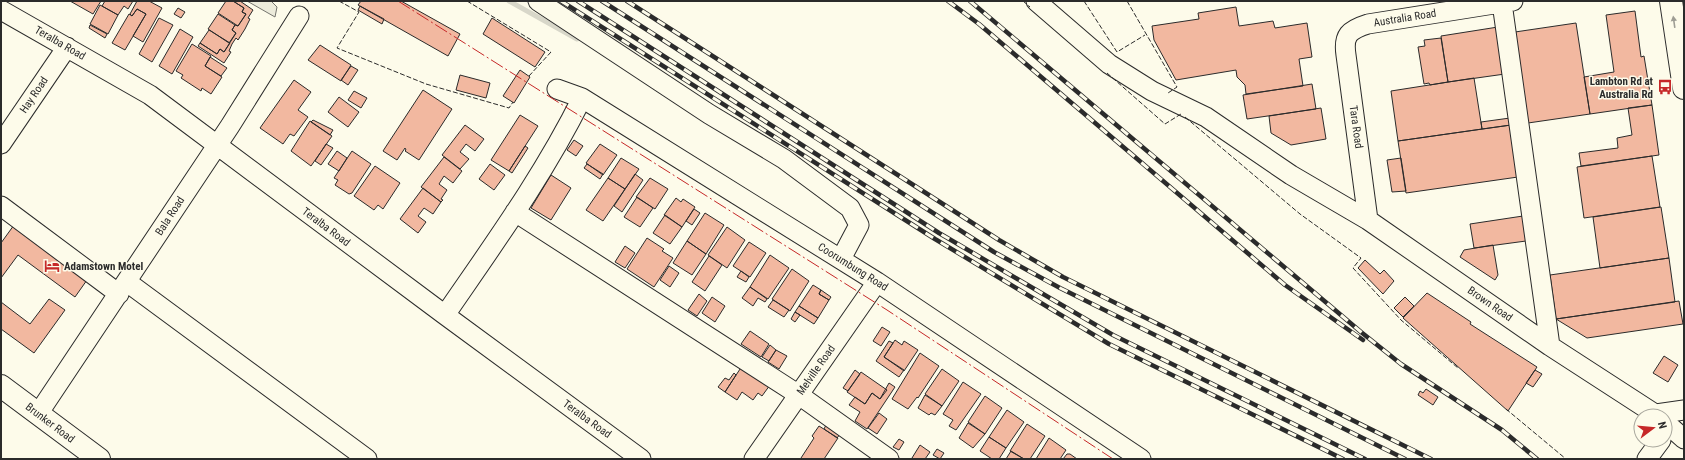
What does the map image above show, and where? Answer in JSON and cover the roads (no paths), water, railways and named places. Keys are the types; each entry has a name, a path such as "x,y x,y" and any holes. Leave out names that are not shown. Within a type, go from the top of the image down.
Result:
{"main road":[{"path":"1671,1 1684,88"},
{"name":"Brunker Road","path":"1,386 98,459"}],"street":[{"path":"538,1 709,114 784,159 850,208 859,225 841,259"},
{"name":"Brown Road","path":"1036,1 1108,64 1152,91 1206,117 1291,175 1368,220 1639,408"},
{"path":"1046,1 1055,18"},
{"path":"1507,2 1550,346"},
{"name":"Australia Road","path":"1348,35 1354,28 1368,24 1507,2"},
{"name":"Teralba Road","path":"1,10 150,95 641,459"},
{"name":"Bala Road","path":"38,414 217,145 299,16"},
{"name":"Tara Road","path":"1348,35 1344,44 1368,220"},
{"name":"Hay Road","path":"1,144 67,47"},
{"name":"Coorumbung Road","path":"557,89 582,98 841,259 1141,459"},
{"path":"445,315 515,212 564,133 582,98"},
{"path":"1,206 123,288 367,459"},
{"path":"515,212 799,395 889,459"},
{"name":"Melville Road","path":"754,459 877,282"},
{"path":"1673,418 1684,410"},
{"name":"Brown Road","path":"1673,432 1684,439"},
{"path":"1647,459 1652,448"}],"waterway":[{"path":"509,1 577,39"}],"railway":[{"path":"561,1 935,239 1109,344 1343,459"},
{"path":"578,1 939,233 1113,335 1365,459"},
{"path":"602,1 994,252 1060,288 1405,459"},
{"path":"627,1 999,240 1063,277 1431,459"},
{"path":"948,1 979,24 1285,285 1363,340"},
{"path":"970,1 1361,332 1401,364 1502,430 1537,459"}],"place":[{"name":"Lambton Rd at Australia Rd","path":"1665,87"},
{"name":"Adamstown Motel","path":"52,266"}]}
